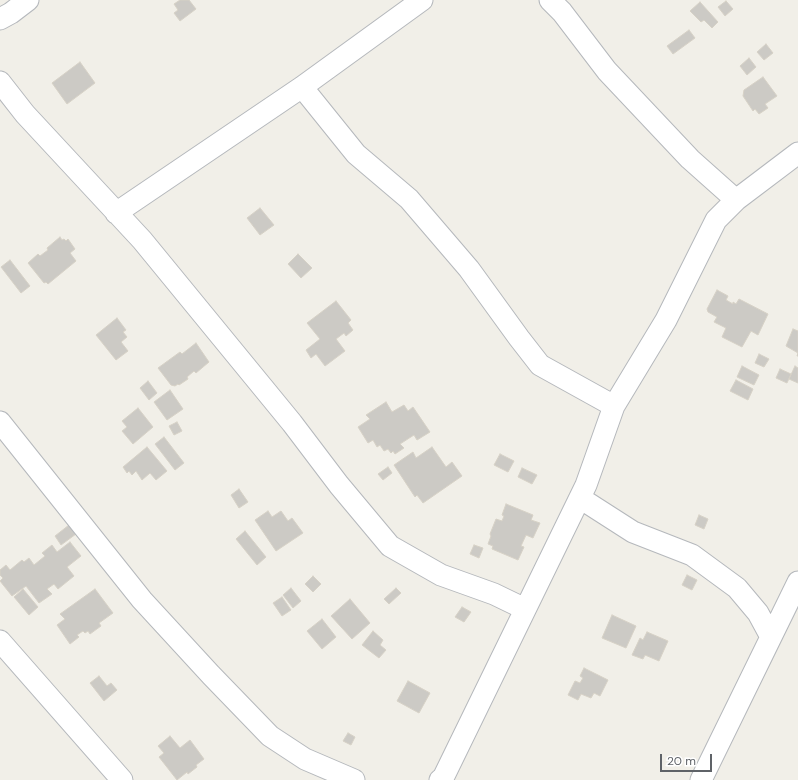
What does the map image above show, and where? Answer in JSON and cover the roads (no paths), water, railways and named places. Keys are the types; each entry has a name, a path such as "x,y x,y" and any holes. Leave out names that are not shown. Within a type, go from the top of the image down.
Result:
{"street":[{"path":"0,19 11,13 28,0"},
{"path":"116,213 302,87 422,0"},
{"path":"550,0 562,12 607,71 690,159 736,200"},
{"path":"0,82 25,114 142,240 292,423 339,485 390,546 441,575 494,594 525,609"},
{"path":"302,87 356,154 409,199 469,269 519,338 540,364 614,406"},
{"path":"440,780 443,778 580,498 614,406 666,320 716,220 736,200 798,153"},
{"path":"0,422 142,600 270,736 305,758 354,780"},
{"path":"580,498 632,532 692,556 737,588 758,613 771,638"},
{"path":"701,780 798,582"},
{"path":"2,646 122,780"}]}
